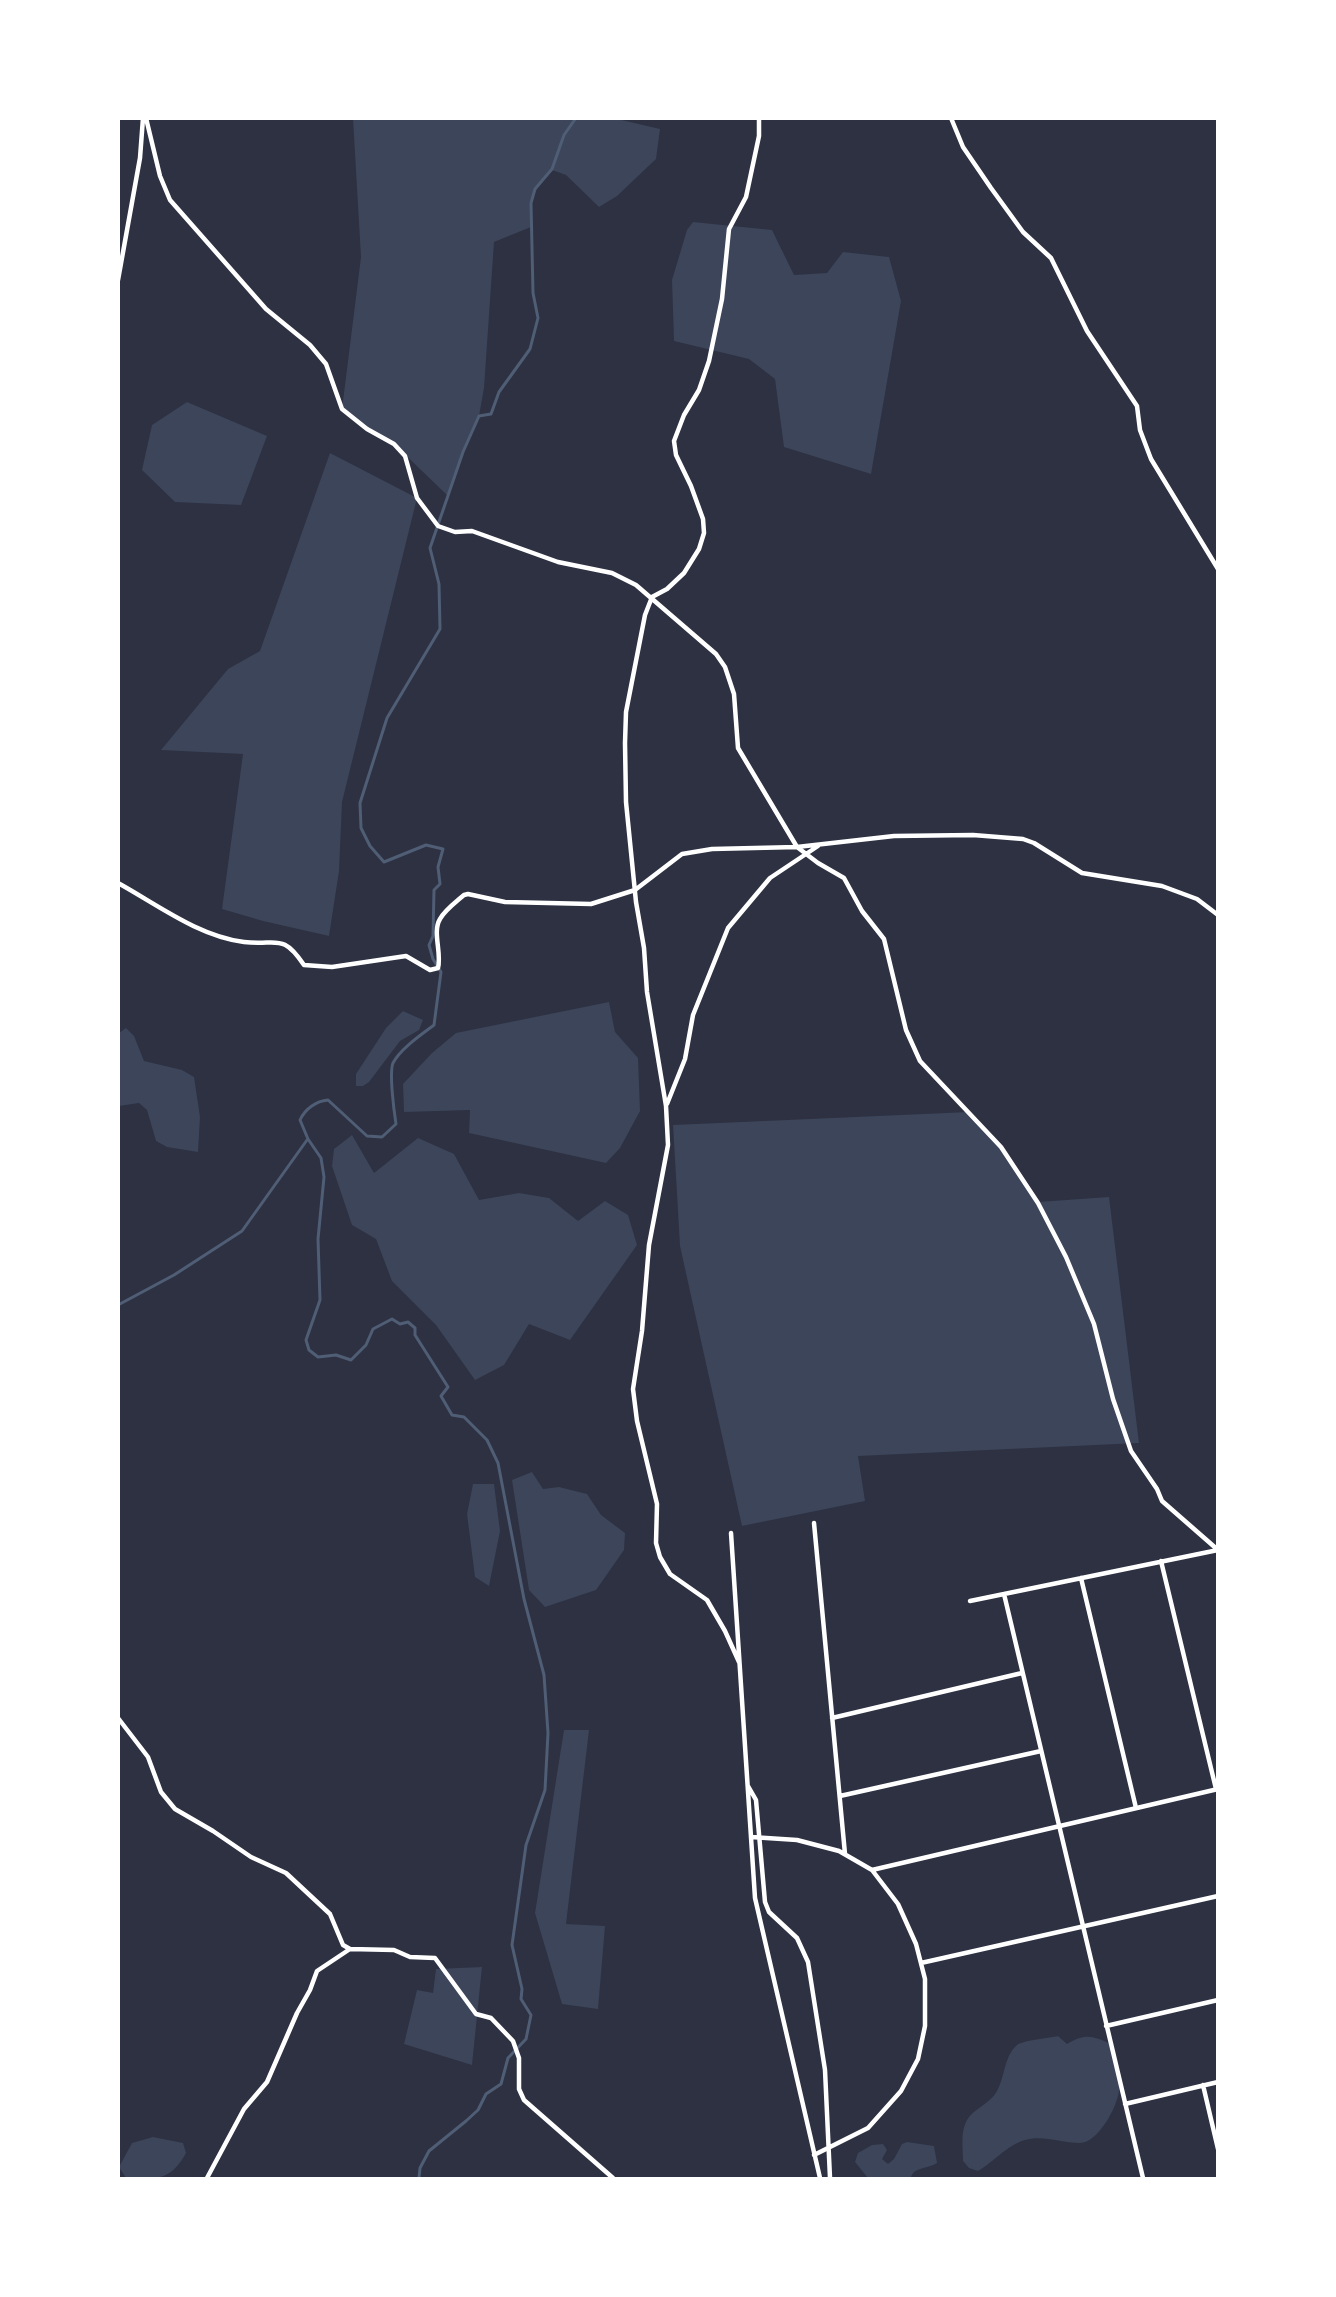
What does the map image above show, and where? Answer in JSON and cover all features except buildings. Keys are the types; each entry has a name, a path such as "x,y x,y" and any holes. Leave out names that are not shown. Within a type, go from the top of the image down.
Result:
{"street":[{"path":"118,280 140,158 144,118"},
{"path":"144,118 160,176 170,200 213,246 266,309 310,345 326,364 342,409 367,429 394,444 405,456 417,498 438,526 455,531 472,531 558,562 612,573 636,585 652,597 716,654 725,667 734,694 738,748 797,847 844,878 862,912 884,939 906,1030 920,1061 1001,1147 1038,1203 1066,1257 1094,1324 1113,1399 1131,1451 1157,1489 1162,1501 1218,1550 970,1601"},
{"path":"739,1662 725,1630 707,1600 670,1574 660,1557 656,1543 657,1504 637,1421 633,1389 642,1331 649,1245 668,1145 666,1106 647,992 644,948 626,802 626,712 645,615 652,597 667,589 684,573 699,549 704,533 703,519 676,455 674,441 684,415 699,390 709,361 722,299 729,229 746,197 759,136 759,118"},
{"path":"951,118 963,147 1010,215 1023,232 1051,258 1087,331 1137,406 1140,430 1151,459 1218,569"},
{"path":"118,883 217,937 246,943 278,941 293,949 304,965 332,967 406,956 430,970 438,968 440,959 439,920 464,895 505,902 591,904 636,890 682,854 711,849 797,847 894,836 973,835 1023,839 1083,873 1162,886 1197,899 1218,915"},
{"path":"666,1106 685,1059 693,1015 728,928 770,878 820,845"},
{"path":"814,1523 845,1854"},
{"path":"731,1533 754,1898 820,2178"},
{"path":"872,1870 1217,1789 1161,1562"},
{"path":"1081,1578 1136,1808"},
{"path":"1004,1594 1143,2178"},
{"path":"832,1718 1022,1673"},
{"path":"118,1718 148,1757 160,1792 175,1809 251,1857 286,1873 330,1914 343,1945 350,1949 394,1950 410,1958 435,1958 476,2014 491,2018 513,2041 519,2058 519,2089 524,2100 613,2178"},
{"path":"840,1796 1041,1751"},
{"path":"747,1784 756,1800 765,1902 769,1912 796,1938 808,1962 825,2070 830,2178"},
{"path":"750,1837 797,1840 839,1851 872,1870 898,1904 916,1944 925,1979 925,2026 918,2059 901,2091 868,2128 814,2155"},
{"path":"921,1963 1218,1896"},
{"path":"207,2178 244,2109 267,2082 317,1971 350,1949"},
{"path":"1106,2026 1218,2000"},
{"path":"1125,2103 1218,2082"},
{"path":"1203,2085 1218,2149"}],"shaded area":[{"path":"613,118 660,129 656,159 617,196 599,207 566,175 552,170 534,195 531,227 494,242 484,388 479,416 463,452 448,496 394,444 367,428 342,409 361,257 353,119"},
{"path":"693,222 772,230 794,275 827,273 843,252 889,257 901,301 871,474 784,447 775,379 749,359 674,341 672,280 687,230"},
{"path":"187,402 267,436 241,505 175,502 142,470 152,425"},
{"path":"330,453 417,498 342,802 339,871 329,936 222,909 243,754 161,750 228,669 260,651"},
{"path":"609,1002 615,1032 638,1058 640,1111 620,1148 606,1163 469,1133 470,1110 404,1112 403,1084 432,1053 456,1033"},
{"path":"403,1011 423,1020 419,1030 400,1041 369,1082 363,1086 356,1086 356,1074 386,1028"},
{"path":"126,1028 134,1036 144,1061 182,1070 194,1077 200,1117 198,1152 167,1147 156,1141 147,1110 139,1103 119,1106 119,1033"},
{"path":"969,1112 1001,1147 1038,1202 1109,1197 1139,1443 858,1456 865,1501 742,1526 680,1246 673,1125"},
{"path":"352,1135 374,1173 418,1138 454,1154 479,1200 519,1193 549,1198 578,1221 605,1201 628,1215 637,1245 570,1340 529,1324 504,1365 475,1380 436,1325 392,1281 376,1239 352,1225 332,1166 334,1149"},
{"path":"532,1472 543,1489 559,1487 587,1494 601,1515 625,1533 624,1550 596,1590 545,1607 529,1590 512,1480"},
{"path":"473,1484 494,1484 500,1531 489,1586 475,1577 467,1514"},
{"path":"564,1730 589,1730 566,1924 605,1926 598,2009 562,2004 535,1913"},
{"path":"482,1967 472,2065 404,2044 417,1990 433,1993 436,1969"},
{"path":"1058,2036 1067,2044 1079,2038 1089,2037 1111,2044 1118,2073 1119,2090 1115,2105 1106,2122 1094,2137 1087,2141 1073,2143 1039,2138 1025,2140 1018,2142 978,2171 969,2168 963,2161 963,2130 970,2116 997,2091 1013,2050 1017,2045 1025,2042"},
{"path":"153,2137 183,2143 186,2153 174,2169 161,2177 126,2178 119,2167 132,2143"},
{"path":"907,2142 934,2146 937,2163 918,2170 912,2174 911,2178 868,2178 855,2162 858,2153 872,2145 883,2144 887,2150 882,2159 888,2164 894,2159 902,2144"}],"waterway":[{"path":"419,2178 420,2168 429,2151 478,2110 486,2094 501,2084 508,2058 526,2039 531,2015 521,1999 522,1989 512,1945 526,1845 545,1790 548,1733 544,1675 524,1599 498,1463 487,1440 464,1417 452,1415 441,1396 448,1387 415,1335 415,1328 408,1322 400,1324 392,1319 373,1329 366,1345 351,1360 336,1355 318,1357 309,1350 306,1340 320,1300 318,1239 324,1177 321,1158 308,1139 300,1120 311,1106 328,1100 367,1136 382,1137 396,1124 392,1083 393,1063 406,1047 434,1025 441,972 433,959 429,945 433,936 434,890 440,884 438,867 443,849 426,845 384,862 370,846 361,828 360,803 387,718 440,629 439,584 430,548 463,452 479,416 491,414 499,392 530,349 538,318 533,293 531,203 535,189 552,169 564,135 576,118"},
{"path":"118,1305 174,1275 242,1231 307,1140"}]}
